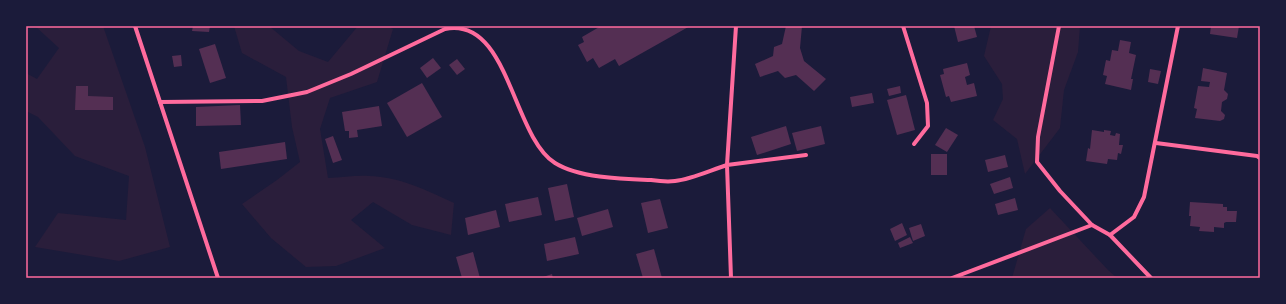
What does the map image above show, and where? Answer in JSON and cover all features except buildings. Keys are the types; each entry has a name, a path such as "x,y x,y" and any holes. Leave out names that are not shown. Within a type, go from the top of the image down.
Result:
{"street":[{"path":"135,26 218,278"},
{"path":"731,278 727,165 736,26"},
{"path":"904,26 927,104 928,126 914,144"},
{"path":"1059,26 1038,137 1037,162 1060,191 1092,224 1110,235 1151,278"},
{"path":"1110,235 1134,217 1144,198 1178,26"},
{"path":"160,102 262,101 307,92 352,74 445,29 455,27 469,30 491,49 508,80 528,130 555,163 570,170 609,178 675,181 727,165 806,155"},
{"path":"1156,143 1257,156 1260,158"},
{"path":"952,278 1092,224"}],"shaded area":[{"path":"35,26 103,26 145,147 170,247 119,261 35,247 58,213 126,220 129,176 75,156 38,117 26,111 26,73 37,79 59,48"},
{"path":"234,26 269,26 299,51 328,62 358,26 387,26 393,29 377,82 330,98 320,129 328,178 364,176 380,177 413,185 444,198 454,203 451,235 412,225 373,202 351,220 385,248 336,266 306,267 271,238 242,204 300,162 292,127 286,77 242,53"},
{"path":"991,26 1080,26 1078,52 1064,90 1060,128 1025,174 1017,139 993,120 1003,99 1002,84 984,56"},
{"path":"1050,208 1117,278 1012,278 1026,229"}]}
